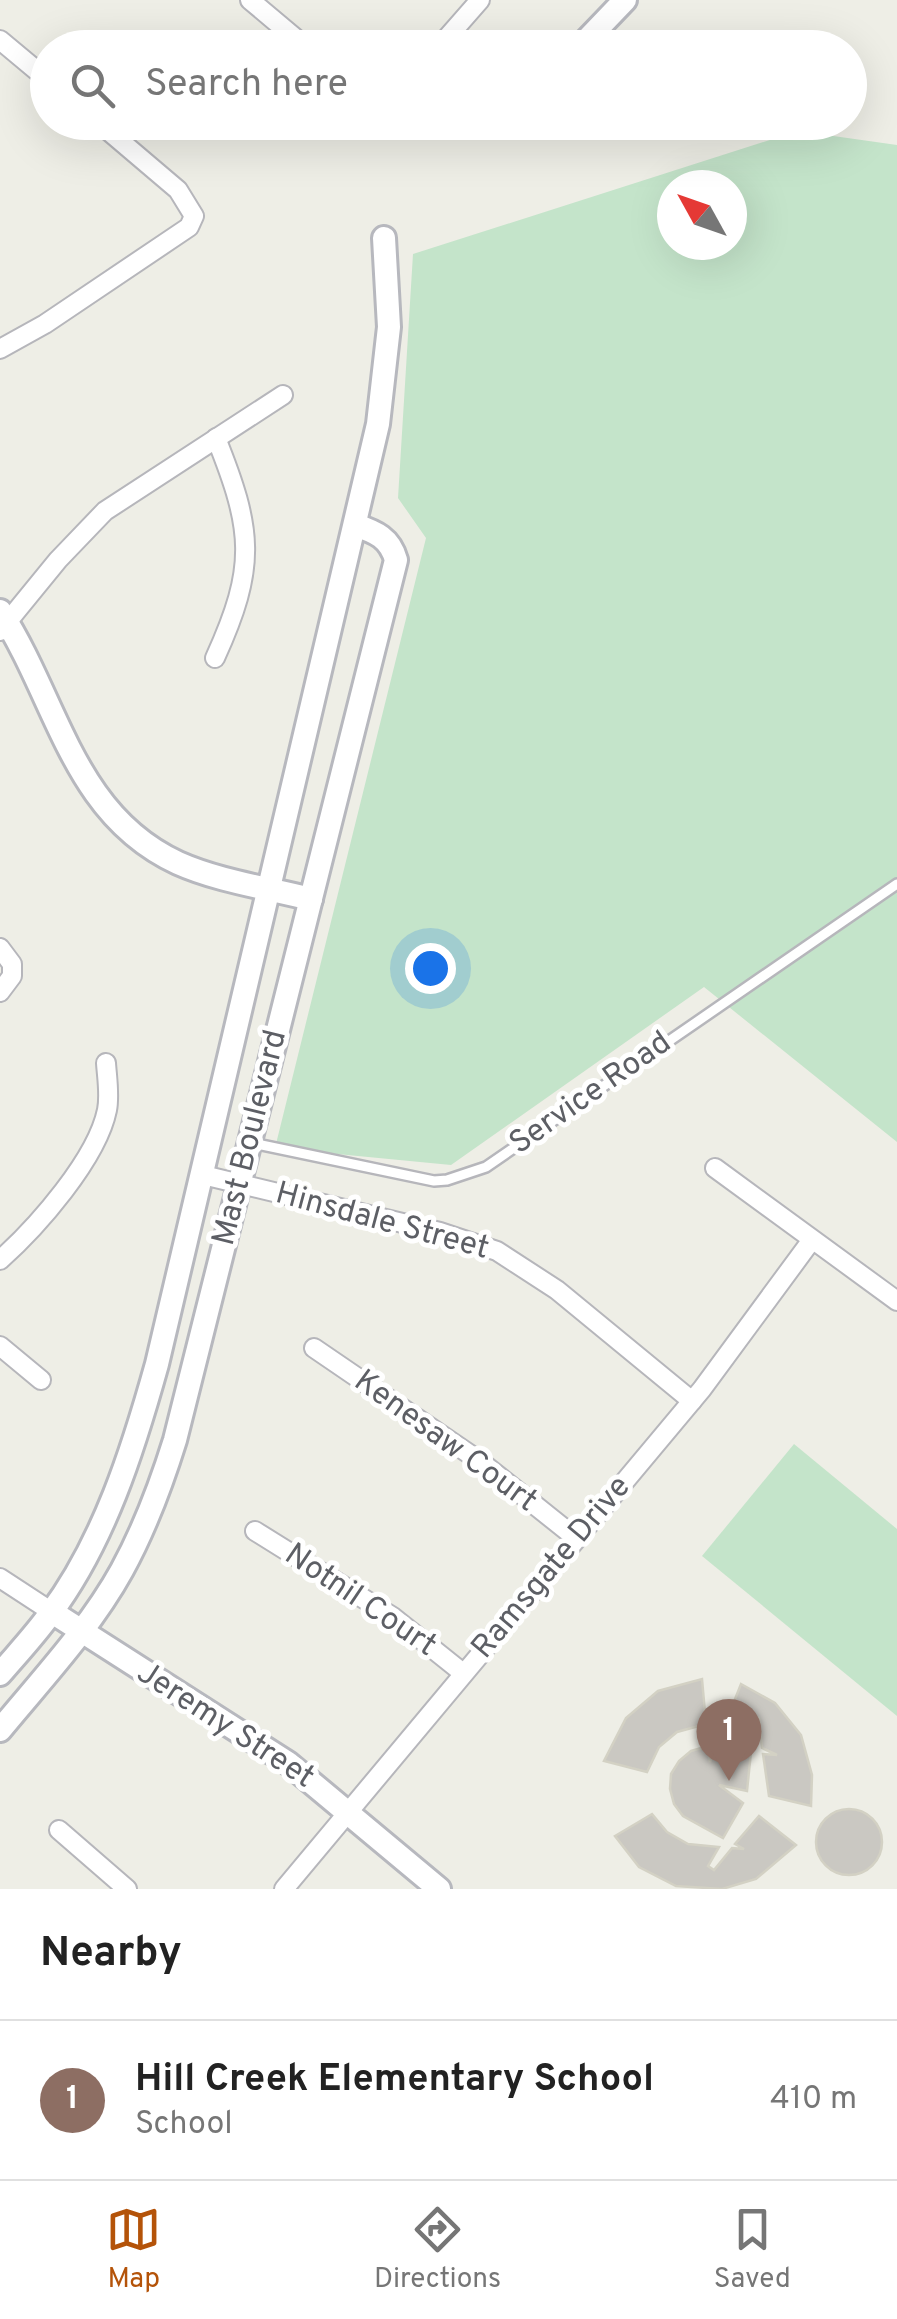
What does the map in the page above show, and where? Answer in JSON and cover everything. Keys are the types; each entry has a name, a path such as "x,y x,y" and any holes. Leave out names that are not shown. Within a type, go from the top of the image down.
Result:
{"street":[{"path":"250,0 286,30"},
{"path":"454,30 480,0"},
{"path":"596,30 625,0"},
{"path":"0,40 30,65"},
{"path":"0,349 45,324 189,227 194,216 178,190 119,140"},
{"name":"Mast Boulevard","path":"0,1674 52,1612 93,1540 130,1460 158,1364 378,424 389,326 384,238"},
{"path":"282,395 141,485 87,526 2,622 86,780 108,813 142,842 178,862 311,898"},
{"path":"215,658 240,600 246,548 238,495 216,438"},
{"name":"Mast Boulevard","path":"0,1730 81,1632 122,1571 157,1496 210,1310 238,1183 396,560 392,546 375,532 355,526"},
{"path":"0,948 12,964 12,976 0,992"},
{"path":"0,1260 55,1204 98,1133 108,1109 106,1063"},
{"path":"715,1168 897,1302"},
{"name":"Hinsdale Street","path":"203,1175 440,1232 497,1251 557,1290 692,1401"},
{"name":"Ramsgate Drive","path":"284,1889 740,1342 812,1240"},
{"path":"0,1346 41,1380"},
{"name":"Kenesaw Court","path":"314,1348 480,1462 576,1538"},
{"name":"Notnil Court","path":"255,1531 393,1617 463,1673"},
{"name":"Jeremy Street","path":"0,1578 288,1763 439,1889"},
{"path":"58,1830 126,1889"}],"lane":[{"name":"Service Road","path":"249,1142 434,1181 486,1167 897,884"}],"green space":[{"path":"770,140 862,140 897,145 897,1142 704,987 451,1165 275,1148 426,538 398,498 413,254 657,176 657,260 747,260 747,170 676,170"},
{"path":"794,1444 897,1529 897,1716 702,1556"}],"building":[{"path":"702,1679 706,1724 677,1732 659,1747 647,1772 604,1761 626,1718 658,1691"},
{"path":"741,1684 775,1703 801,1735 812,1775 811,1806 769,1796 763,1754 777,1755 762,1748 759,1718 755,1718 752,1742 724,1727"},
{"path":"708,1746 710,1762 715,1748 751,1752 747,1791 719,1785 743,1803 723,1838 683,1816 670,1789 671,1774 679,1761 691,1751"},
{"path":"849,1809 873,1818 882,1842 873,1866 849,1875 825,1866 816,1842 825,1818"},
{"path":"652,1814 667,1832 688,1844 719,1847 708,1866 714,1870 732,1848 744,1849 735,1844 759,1816 796,1845 756,1879 722,1889 676,1886 639,1867 615,1836"}],"place":[{"name":"Hill Creek Elementary School","path":"729,1781"}]}
